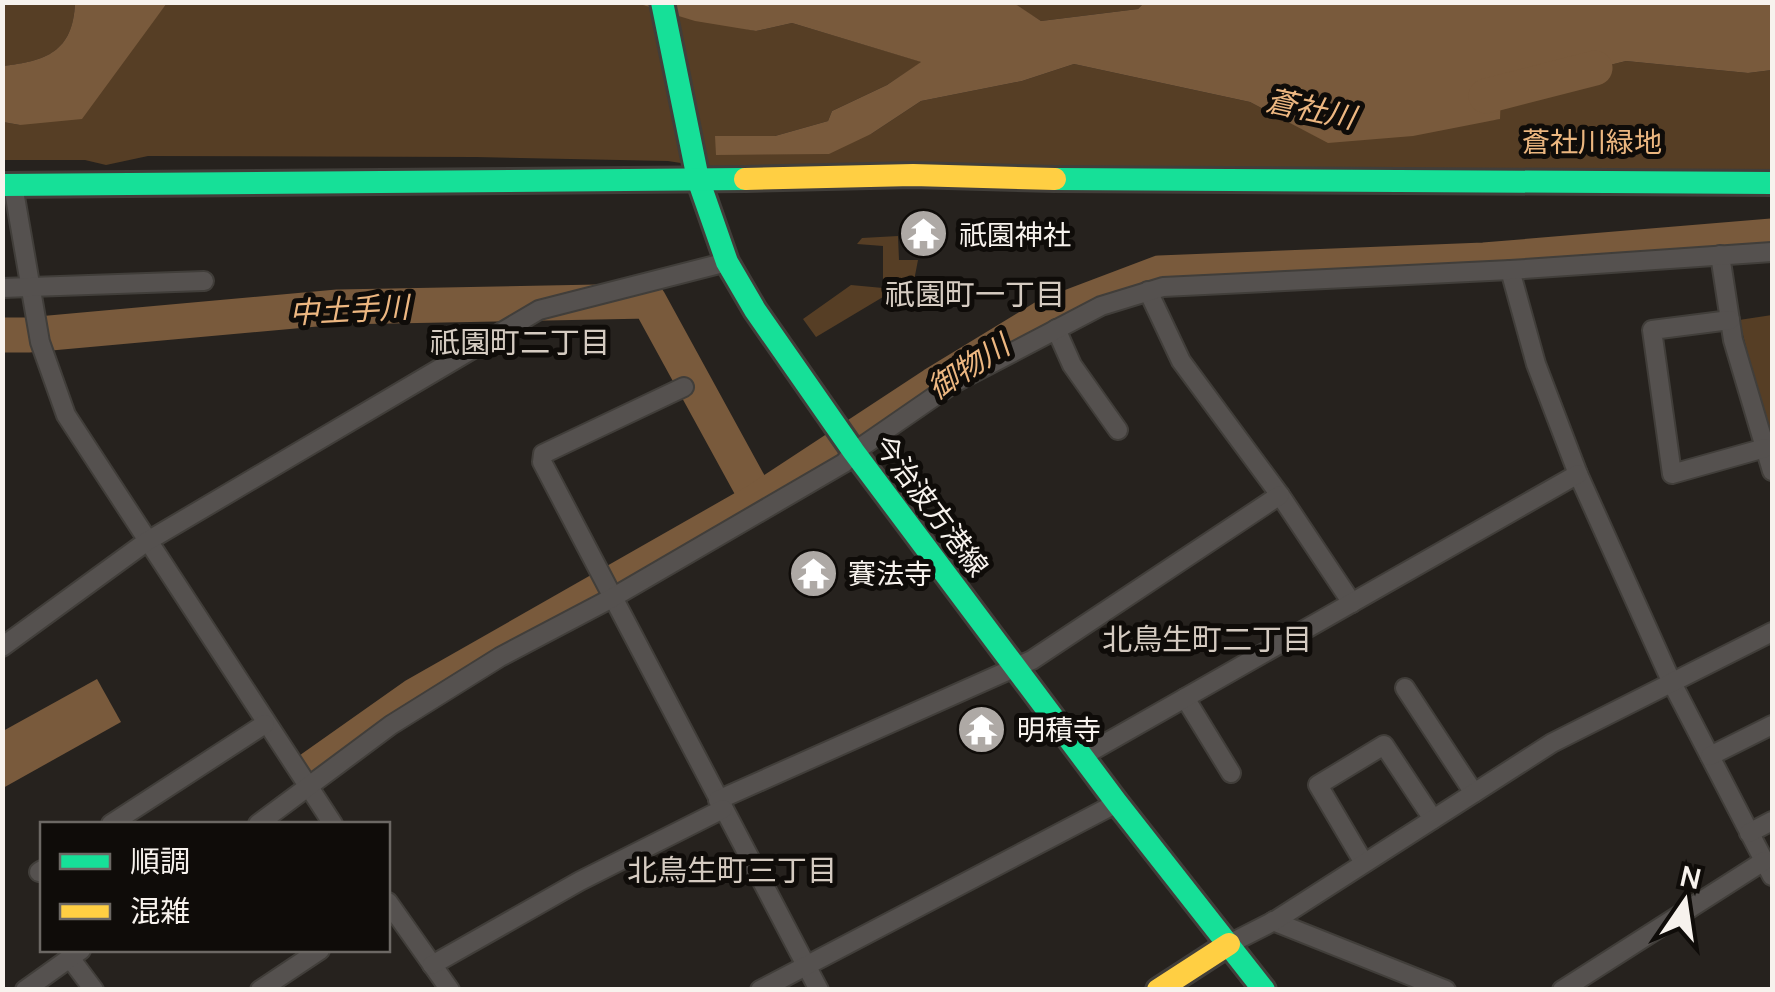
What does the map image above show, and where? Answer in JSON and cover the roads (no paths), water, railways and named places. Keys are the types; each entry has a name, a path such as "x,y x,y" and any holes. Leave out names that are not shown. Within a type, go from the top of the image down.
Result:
{"street":[{"name":"今治波方港線","path":"662,2 697,175 727,262 785,358 1117,803 1264,990"},
{"path":"332,822 66,415 40,342 8,185 913,174 1037,179 1772,183"},
{"path":"261,822 392,725 500,657 612,598 844,462 954,383 1102,306 1163,286 1510,270 1772,252"},
{"path":"1720,255 1730,320 1772,472"},
{"path":"2,647 146,542 539,310 727,262"},
{"path":"1510,270 1536,364 1578,474 1672,683 1768,868 1562,990"},
{"path":"2,288 204,281"},
{"path":"1148,292 1180,361 1280,495 1352,603"},
{"path":"1730,320 1652,330 1672,474 1765,448"},
{"path":"1056,329 1072,365 1118,430"},
{"path":"684,387 543,454 542,462 818,990"},
{"path":"1082,756 1578,474"},
{"path":"432,965 721,804 1016,667 1280,495"},
{"path":"1158,990 1228,944 1273,922 1552,743 1772,632"},
{"path":"1405,688 1474,793"},
{"path":"1185,698 1231,773"},
{"path":"114,822 265,724"},
{"path":"1710,756 1772,725"},
{"path":"1364,863 1318,785 1384,745 1433,819"},
{"path":"760,990 1117,803"},
{"path":"1749,833 1772,821"},
{"path":"390,907 450,990"},
{"path":"1273,922 1446,990"},
{"path":"260,990 317,952"},
{"path":"25,990 76,954 94,990"}],"water":[{"path":"1012,2 1041,21 1138,9 1145,2 1772,3 1772,70 1748,73 1626,61 1501,92 1500,119 1413,136 1328,143 1250,102 1074,64 1022,81 921,101 871,134 829,154 716,155 715,136 775,136 828,121 832,111 887,85 921,62 792,23 756,31 695,21 636,3"},
{"path":"75,3 167,3 82,119 20,125 3,122 3,66 32,61 54,51 69,33"},
{"path":"97,679 121,722 3,788 3,731"}],"waterway":[{"name":"蒼社川","path":"1486,96 1595,68"},
{"name":"御物川","path":"312,768 414,696 758,500 1048,315 1159,273 1484,260 1772,236"},
{"name":"中土手川","path":"2,335 338,307 649,301 758,500"}],"place":[{"name":"祇園神社","path":"924,234"},
{"name":"賽法寺","path":"813,573"},
{"name":"明積寺","path":"982,729"}],"district":[{"name":"祇園町一丁目","path":"975,293"},
{"name":"祇園町二丁目","path":"520,341"},
{"name":"北鳥生町二丁目","path":"1207,638"},
{"name":"北鳥生町三丁目","path":"732,869"}],"park label":[{"name":"蒼社川緑地","path":"1592,141"}]}
